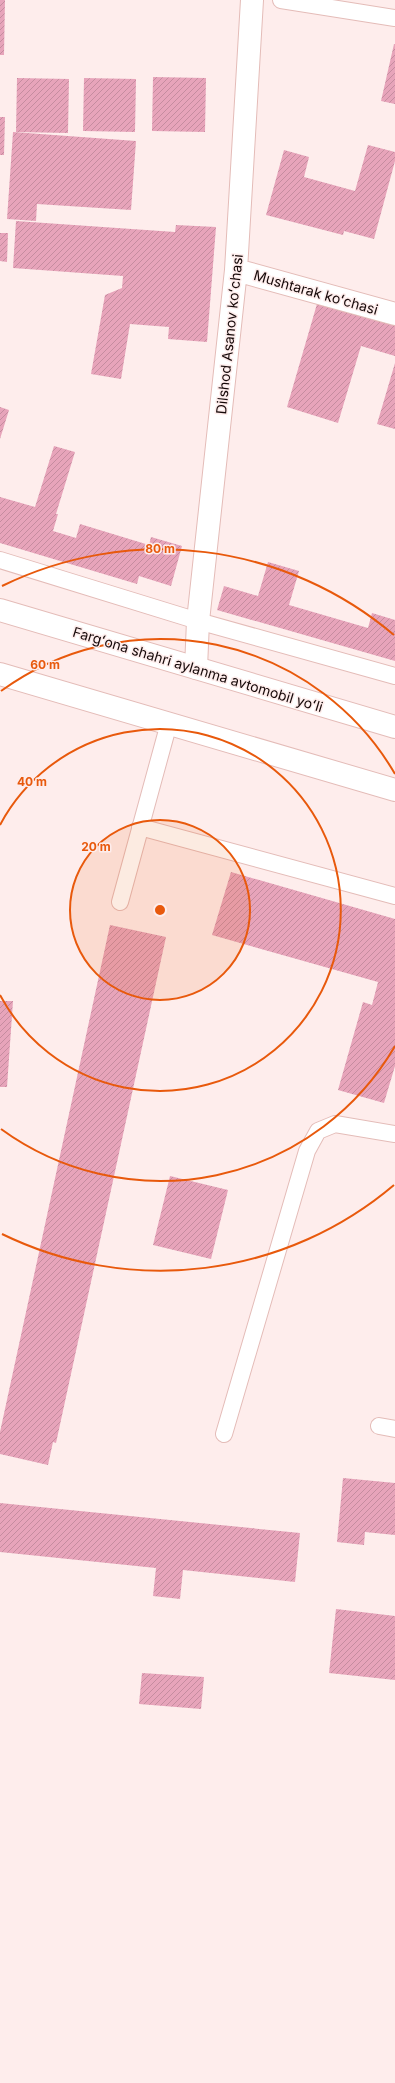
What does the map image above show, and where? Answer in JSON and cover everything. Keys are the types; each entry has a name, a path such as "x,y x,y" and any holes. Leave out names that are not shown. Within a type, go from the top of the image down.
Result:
{"main road":[{"name":"Dilshod Asanov koʻchasi","path":"196,668 198,620 236,270 252,0"},
{"name":"Mushtarak koʻchasi","path":"236,270 395,314"},
{"name":"Fargʻona shahri aylanma avtomobil yoʻli","path":"0,610 395,727"},
{"path":"0,674 395,790"}],"lane":[{"path":"281,0 395,18"},
{"path":"0,560 198,620 395,676"},
{"path":"120,902 169,723"},
{"path":"140,827 395,896"},
{"path":"224,1434 307,1151 318,1131 335,1124 395,1134"}],"building":[{"path":"0,0 5,0 4,55 0,55"},
{"path":"395,44 395,104 381,101"},
{"path":"153,77 206,78 205,132 152,131"},
{"path":"17,78 69,79 68,133 16,132"},
{"path":"84,78 136,79 135,132 83,131"},
{"path":"0,117 5,117 4,155 0,155"},
{"path":"13,132 136,141 131,210 37,204 36,221 7,219"},
{"path":"368,145 395,152 395,161 374,239 344,231 343,235 266,215 284,150 309,157 304,177 355,191"},
{"path":"16,221 175,232 176,225 216,227 207,342 168,339 169,327 130,324 121,379 91,374 105,295 122,288 123,276 13,268"},
{"path":"0,233 8,233 7,262 0,261"},
{"path":"319,297 395,319 395,356 361,346 338,423 287,407"},
{"path":"395,363 395,429 377,424"},
{"path":"0,407 9,410 0,439"},
{"path":"54,446 75,452 56,514 58,514 53,531 76,538 80,524 149,545 151,537 182,546 171,586 139,576 137,584 0,543 0,497 35,507"},
{"path":"268,562 299,571 289,605 368,628 372,613 395,620 395,661 217,610 224,586 258,596"},
{"path":"231,872 395,919 395,1066 384,1103 338,1090 363,1002 372,1005 378,982 212,935"},
{"path":"110,925 166,937 56,1443 53,1442 48,1465 0,1454 0,1432"},
{"path":"0,1001 13,1001 7,1087 0,1087"},
{"path":"170,1176 228,1190 211,1259 153,1245"},
{"path":"343,1478 395,1483 395,1535 365,1532 364,1545 337,1542"},
{"path":"0,1503 300,1533 295,1582 183,1570 180,1599 153,1596 156,1568 0,1552"},
{"path":"336,1609 395,1616 395,1680 329,1673"},
{"path":"142,1673 204,1677 201,1709 139,1704"}]}
